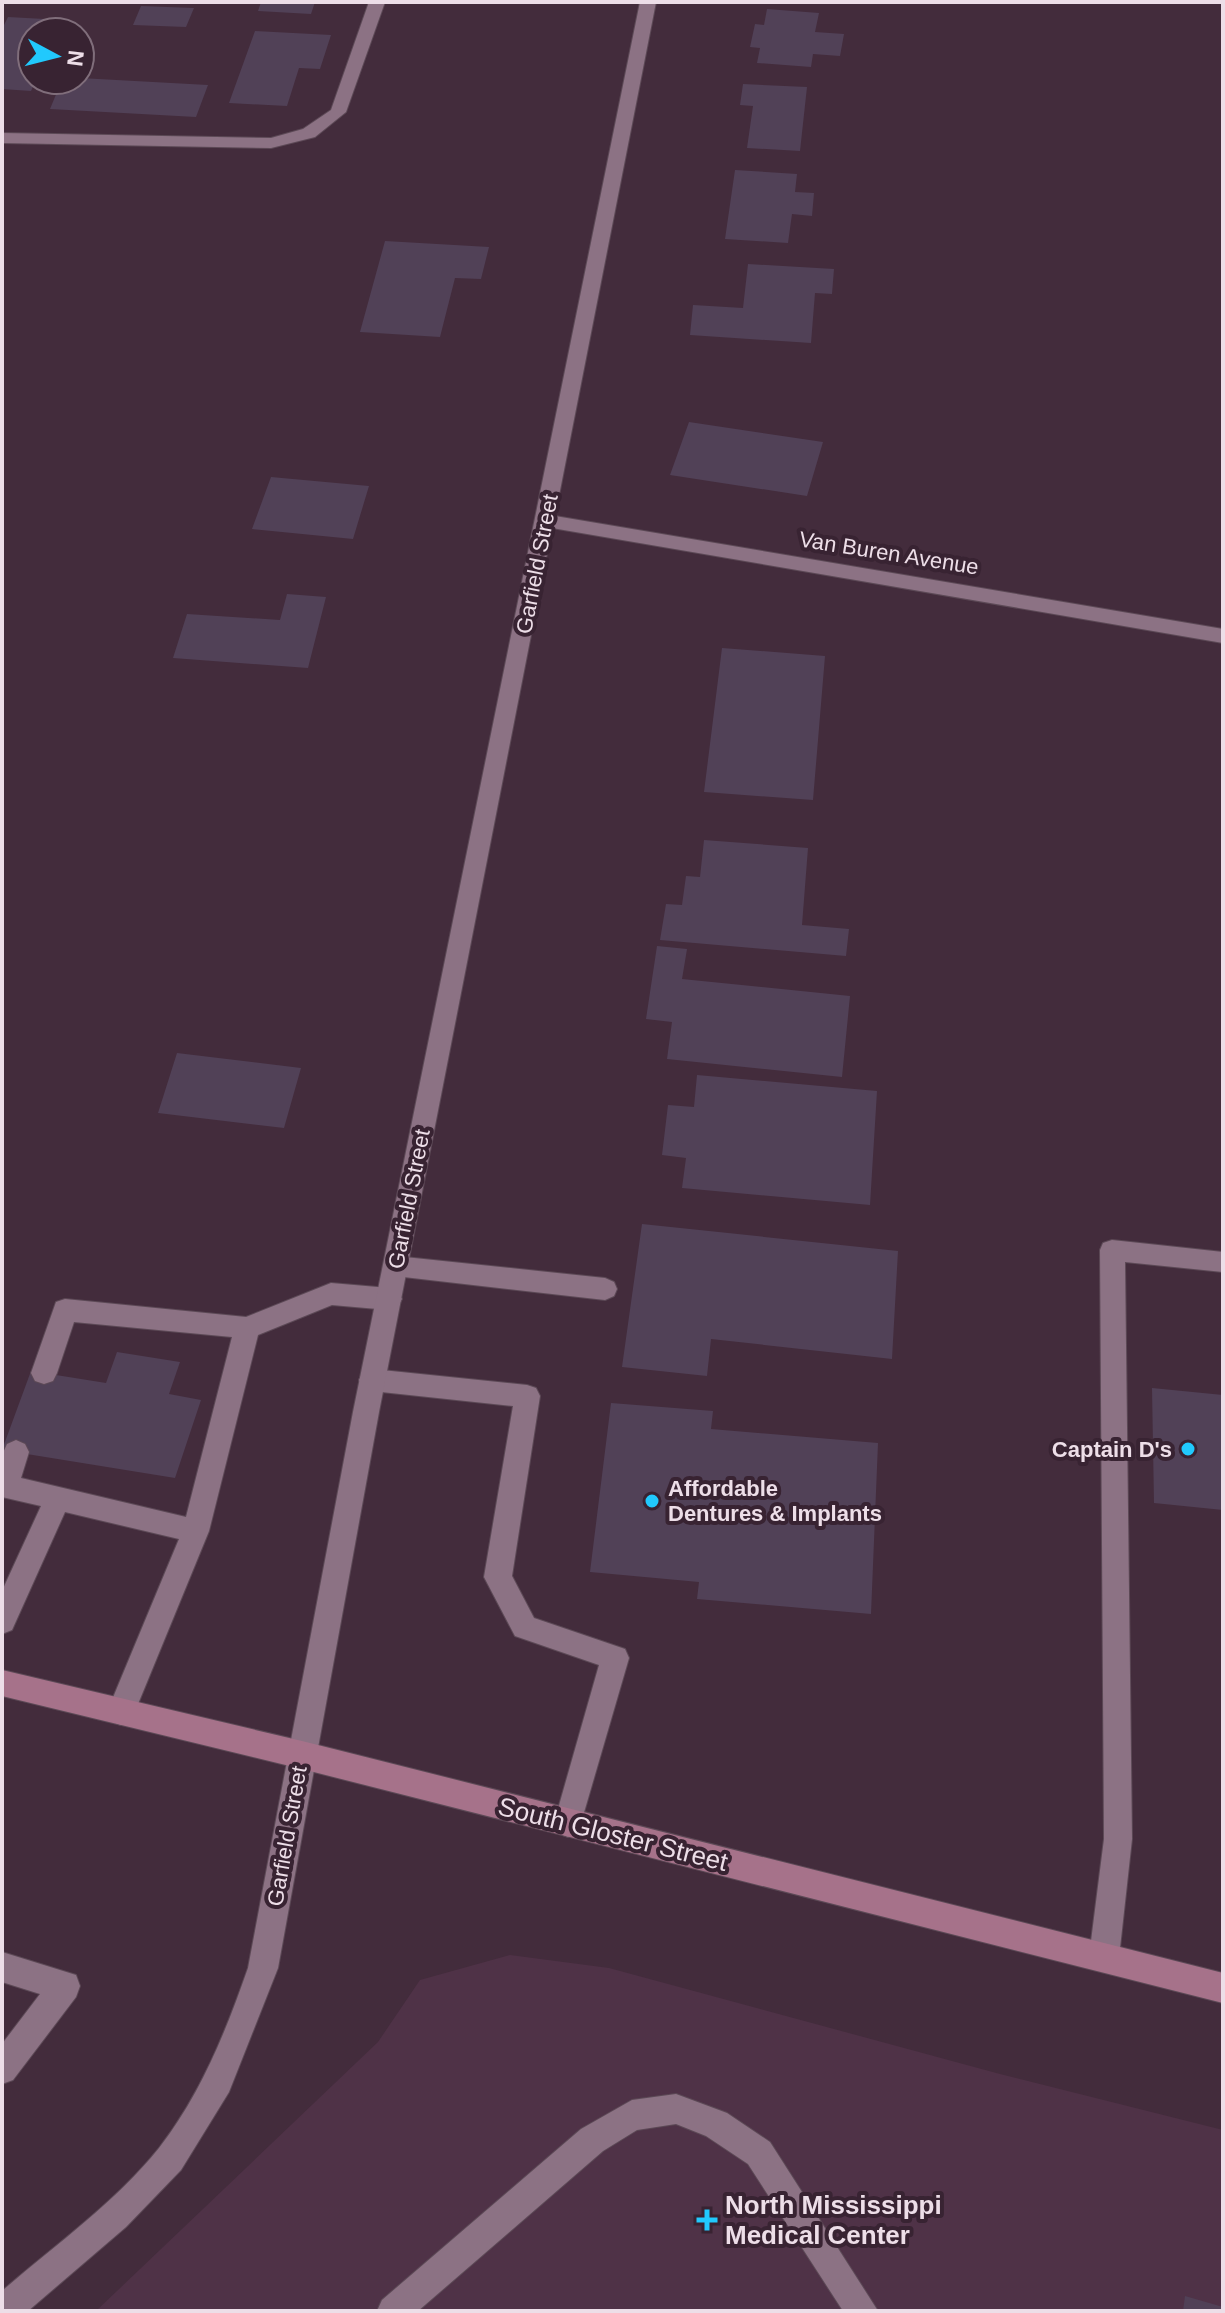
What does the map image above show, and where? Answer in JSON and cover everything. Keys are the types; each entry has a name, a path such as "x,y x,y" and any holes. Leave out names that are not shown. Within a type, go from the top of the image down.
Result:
{"main road":[{"name":"South Gloster Street","path":"2,1683 302,1755 1223,1988"}],"street":[{"path":"2,138 271,143 309,133 338,112 377,2"},
{"name":"Garfield Street","path":"6,2302 152,2180 189,2131 220,2078 245,2023 263,1968 372,1380 648,2"},
{"name":"Van Buren Avenue","path":"546,521 1223,636"},
{"path":"1104,1957 1118,1839 1112,1250 1223,1262"},
{"path":"395,1266 605,1289"},
{"path":"44,1373 65,1310 247,1328 331,1294 389,1299"},
{"path":"121,1712 196,1531 247,1328"},
{"path":"372,1380 527,1396 498,1577 525,1627 615,1658 568,1823"},
{"path":"16,1452 5,1486 196,1531"},
{"path":"2,1621 58,1498"},
{"path":"2,1967 65,1986 2,2069"},
{"path":"393,2311 592,2140 632,2115 676,2109 716,2124 759,2153 862,2311"}],"shaded area":[{"name":"North Mississippi Medical Center","path":"510,1955 609,1968 1000,2074 1223,2130 1223,2311 96,2311 378,2042 420,1980"}],"building":[{"path":"261,2 315,2 311,14 258,11"},
{"path":"141,6 194,8 186,27 133,25"},
{"path":"767,9 819,13 815,32 844,34 840,56 813,54 811,67 757,63 760,48 750,47 755,24 764,25"},
{"path":"8,17 16,17 16,90 2,89 2,29"},
{"path":"255,31 331,35 320,69 299,68 287,106 229,103"},
{"path":"96,79 208,85 196,117 50,109 55,96 96,96"},
{"path":"743,84 807,87 800,151 747,148 753,106 740,105"},
{"path":"735,170 797,174 795,192 814,193 812,216 792,214 788,243 725,239"},
{"path":"385,241 489,247 481,279 455,278 440,337 360,332"},
{"path":"748,264 834,269 832,294 815,293 811,343 690,335 693,305 743,308"},
{"path":"689,422 823,442 807,496 670,475"},
{"path":"271,477 369,486 353,539 252,529"},
{"path":"287,594 326,597 308,668 173,658 187,614 280,620"},
{"path":"722,648 825,656 813,800 704,792"},
{"path":"704,840 808,848 802,925 849,929 846,956 660,940 666,904 682,905 686,876 700,877"},
{"path":"657,946 687,949 682,979 850,996 842,1077 667,1059 672,1022 646,1019"},
{"path":"177,1053 301,1068 284,1128 158,1113"},
{"path":"697,1075 877,1091 870,1205 682,1188 686,1158 662,1155 668,1105 694,1107"},
{"path":"642,1224 898,1251 892,1359 711,1339 707,1376 622,1367"},
{"path":"117,1352 180,1362 169,1394 201,1400 175,1478 2,1450 31,1371 106,1383"},
{"name":"Captain D's","path":"1152,1388 1223,1395 1223,1510 1154,1503"},
{"path":"611,1403 713,1411 711,1429 878,1443 871,1614 697,1599 699,1582 590,1572"},
{"path":"1185,2296 1223,2307 1223,2311 1183,2311"}],"place":[{"name":"Captain D's","path":"1188,1449"},
{"name":"Affordable Dentures & Implants","path":"652,1501"},
{"name":"North Mississippi Medical Center","path":"707,2220"}]}
